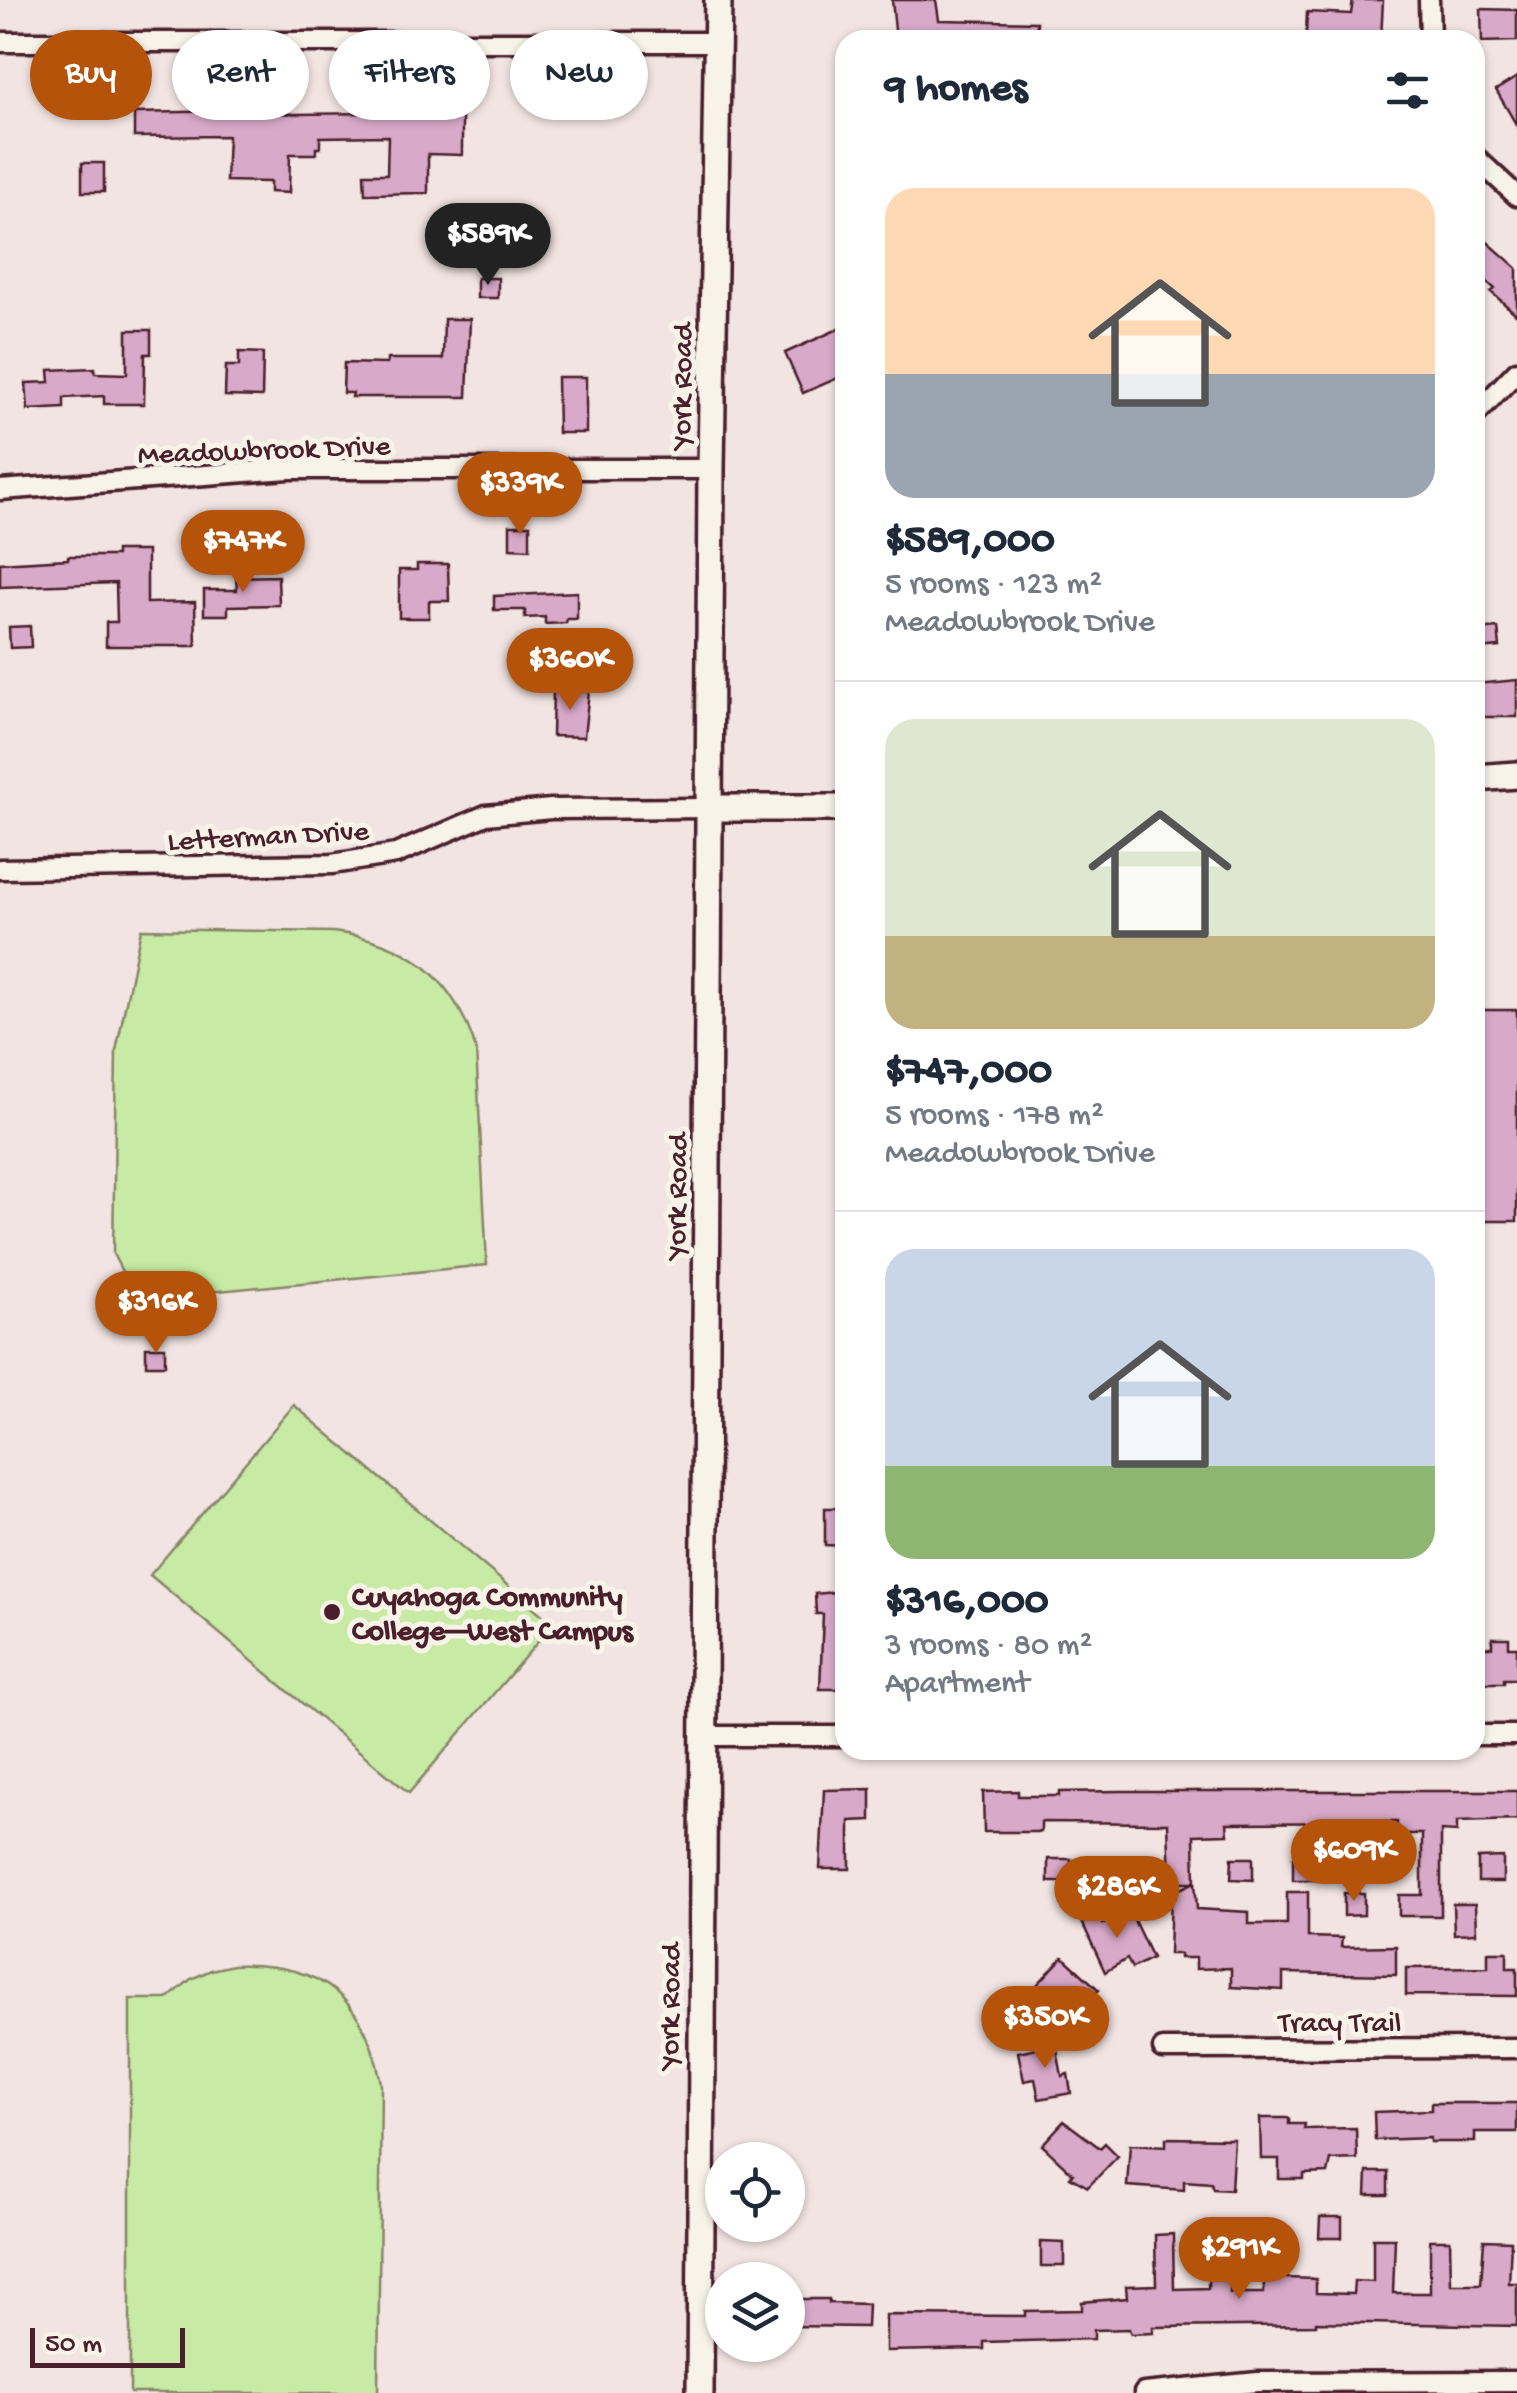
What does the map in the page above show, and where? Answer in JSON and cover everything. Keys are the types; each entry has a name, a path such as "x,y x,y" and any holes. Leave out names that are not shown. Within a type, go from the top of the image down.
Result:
{"main road":[{"name":"York Road","path":"700,2393 711,469 718,0"},
{"path":"1485,777 1517,775"},
{"path":"711,808 835,808"}],"street":[{"path":"1429,0 1430,30"},
{"path":"0,42 718,42"},
{"path":"1485,166 1517,196"},
{"path":"1485,405 1517,371"},
{"name":"Meadowbrook Drive","path":"0,490 289,469 711,469"},
{"name":"Letterman Drive","path":"0,869 332,864 396,854 486,814 711,808"},
{"path":"1485,1735 1517,1735"},
{"path":"704,1736 835,1736"},
{"name":"Tracy Trail","path":"1163,2048 1517,2048"},
{"path":"1144,2393 1258,2382 1517,2381"}],"green space":[{"path":"141,929 333,932 384,944 424,966 454,1001 476,1049 487,1265 147,1298 126,1279 113,1254 116,1051"},
{"path":"294,1405 553,1624 409,1793 150,1575"},
{"path":"233,1965 291,1970 315,1978 351,2007 374,2054 381,2084 378,2393 130,2393 130,1999 167,1999 191,1979"}],"building":[{"path":"892,0 936,0 939,20 1037,22 1037,30 895,30"},
{"path":"1353,0 1383,0 1382,30 1306,30 1307,12 1351,14"},
{"path":"1481,9 1517,10 1517,41 1485,42 1485,30 1482,30"},
{"path":"1517,77 1517,126 1496,90"},
{"path":"172,112 172,120 309,120 309,114 329,114 329,120 462,120 462,155 428,154 428,193 365,194 364,174 387,174 388,136 320,137 316,154 290,154 289,193 270,192 270,182 226,181 228,136 134,137 134,120 152,120 152,113"},
{"path":"82,163 104,163 104,192 82,192"},
{"path":"1485,240 1517,268 1517,315 1491,292 1495,289 1485,280"},
{"path":"477,278 498,278 498,298 477,298"},
{"path":"444,319 470,319 467,397 352,397 353,393 343,393 344,363 443,359"},
{"path":"127,330 151,330 151,354 145,354 144,404 104,404 104,396 64,398 64,408 28,410 26,383 50,382 49,370 95,368 95,373 127,374"},
{"path":"835,330 835,379 803,393 785,353"},
{"path":"239,352 263,353 262,397 225,396 226,366 239,366"},
{"path":"557,377 586,377 586,433 558,433"},
{"path":"510,525 530,525 530,549 510,548"},
{"path":"116,551 147,551 147,603 195,602 196,646 106,646 106,622 117,622 116,583 0,587 0,563 116,556"},
{"path":"417,564 448,564 449,601 429,601 429,618 399,618 399,570 417,570"},
{"path":"278,576 279,605 228,606 228,615 204,615 204,590 237,590 236,577"},
{"path":"577,592 577,619 567,619 566,623 545,624 545,617 525,618 525,610 494,610 494,596"},
{"path":"30,626 31,647 10,648 9,627"},
{"path":"1498,628 1500,647 1485,648 1485,629"},
{"path":"1517,680 1517,717 1485,717 1485,683"},
{"path":"553,690 589,691 584,737 552,736"},
{"path":"1485,1010 1517,1010 1517,1221 1485,1221"},
{"path":"120,1273 136,1288 117,1310 101,1294"},
{"path":"146,1347 165,1347 165,1365 146,1365"},
{"path":"825,1508 835,1508 835,1546 825,1545"},
{"path":"835,1592 835,1689 820,1689 823,1614 816,1614 815,1594"},
{"path":"1492,1638 1509,1638 1509,1647 1517,1647 1517,1679 1485,1683 1485,1647 1492,1647"},
{"path":"871,1789 871,1820 850,1821 850,1869 820,1869 824,1790"},
{"path":"1018,1791 1018,1796 1059,1796 1059,1792 1120,1791 1517,1791 1517,1820 1457,1822 1457,1832 1441,1831 1441,1916 1399,1916 1399,1895 1422,1895 1422,1834 1397,1834 1397,1822 1227,1823 1228,1834 1194,1835 1195,1882 1170,1882 1168,1823 1041,1822 1041,1832 984,1832 983,1792"},
{"path":"1293,1857 1318,1857 1318,1880 1293,1880"},
{"path":"1354,1857 1379,1858 1379,1881 1354,1881"},
{"path":"1503,1857 1503,1882 1478,1882 1478,1858"},
{"path":"1106,1858 1130,1858 1129,1881 1105,1881"},
{"path":"1232,1858 1253,1858 1253,1880 1231,1879"},
{"path":"1048,1859 1071,1859 1071,1882 1048,1882"},
{"path":"1195,1882 1197,1909 1249,1912 1249,1924 1287,1924 1287,1892 1308,1892 1308,1937 1342,1938 1341,1947 1396,1946 1396,1975 1283,1973 1283,1990 1231,1987 1231,1968 1196,1969 1196,1958 1169,1954 1171,1893"},
{"path":"1344,1893 1364,1893 1364,1915 1344,1916"},
{"path":"1453,1904 1475,1904 1476,1933 1454,1934"},
{"path":"1130,1912 1152,1958 1132,1968 1127,1959 1105,1972 1082,1922 1098,1914 1103,1924"},
{"path":"1488,1952 1507,1952 1507,1968 1517,1968 1517,1996 1406,1995 1406,1968 1488,1967"},
{"path":"1063,1957 1099,1990 1058,2028 1025,1998"},
{"path":"1056,2044 1062,2076 1068,2074 1071,2093 1039,2099 1035,2079 1024,2081 1018,2052"},
{"path":"1431,2103 1517,2103 1517,2132 1475,2132 1475,2142 1430,2142 1430,2138 1375,2140 1374,2112 1431,2110"},
{"path":"1260,2118 1289,2118 1289,2124 1305,2124 1304,2129 1356,2128 1357,2159 1331,2160 1328,2173 1304,2174 1304,2179 1279,2179 1279,2159 1261,2159"},
{"path":"1064,2121 1100,2148 1105,2143 1118,2156 1088,2187 1070,2177 1073,2174 1042,2145"},
{"path":"1166,2138 1234,2139 1231,2190 1213,2189 1211,2183 1184,2181 1184,2190 1127,2186 1130,2144 1166,2146"},
{"path":"1367,2172 1388,2172 1388,2195 1366,2195"},
{"path":"1320,2217 1342,2217 1342,2238 1319,2238"},
{"path":"1173,2234 1174,2289 1208,2288 1209,2243 1231,2243 1230,2293 1264,2293 1263,2240 1286,2240 1287,2278 1316,2279 1316,2293 1353,2294 1354,2281 1373,2282 1373,2238 1395,2238 1393,2293 1430,2293 1430,2240 1450,2240 1451,2284 1481,2284 1484,2240 1511,2241 1509,2283 1517,2283 1517,2326 1316,2322 1153,2327 1153,2333 1094,2330 1094,2339 984,2342 984,2349 886,2351 886,2315 1025,2316 1025,2311 1082,2310 1082,2302 1127,2298 1126,2286 1156,2285 1155,2235"},
{"path":"1041,2242 1064,2243 1064,2266 1041,2266"},
{"path":"805,2299 868,2304 867,2327 805,2326"}],"place":[{"name":"Cuyahoga Community College—West Campus","path":"332,1612"}]}
